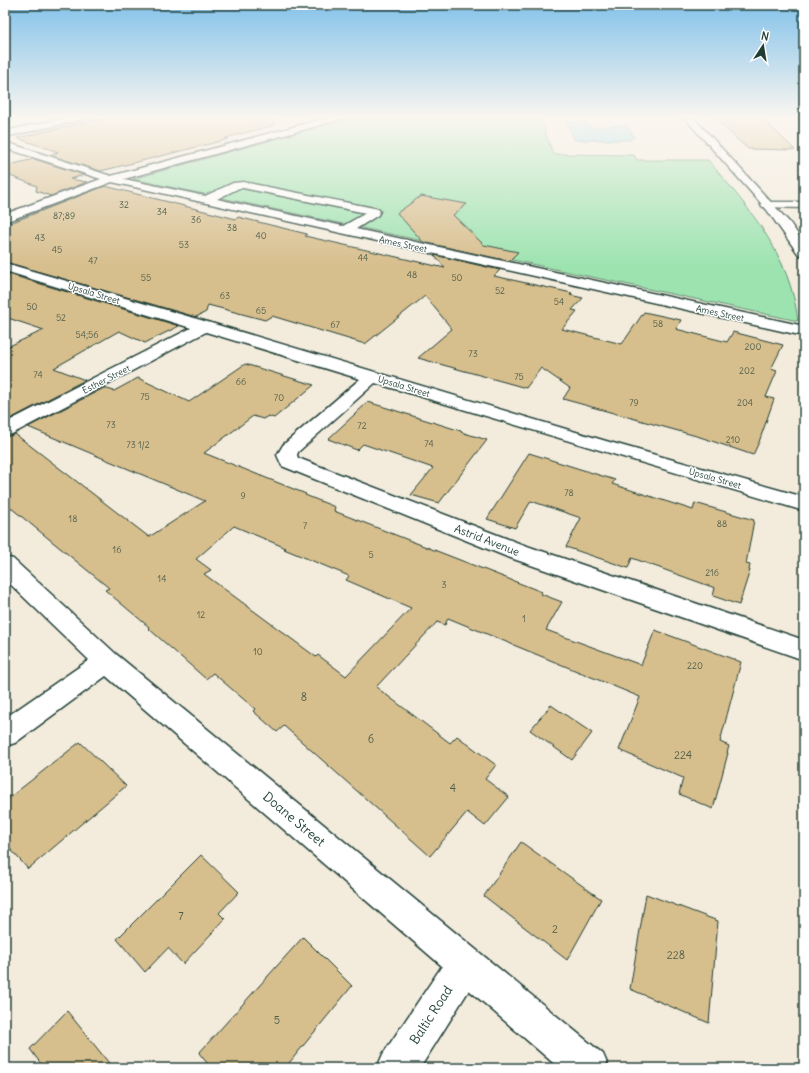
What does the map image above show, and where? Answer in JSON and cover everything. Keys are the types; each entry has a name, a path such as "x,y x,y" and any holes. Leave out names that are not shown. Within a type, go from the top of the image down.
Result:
{"street":[{"name":"Ames Street","path":"71,166 111,179 804,331"},
{"path":"5,218 111,179 159,166"},
{"path":"732,166 786,226 804,252"},
{"path":"206,200 237,185 243,185 374,211 374,213 344,231"},
{"path":"767,205 804,205"},
{"name":"Upsala Street","path":"5,266 372,377 804,504"},
{"name":"Esther Street","path":"5,430 206,326"},
{"name":"Astrid Avenue","path":"372,377 290,449 287,455 289,462 513,550 804,650"},
{"name":"Doane Street","path":"5,565 107,662 589,1068"},
{"path":"5,734 107,662"},
{"name":"Baltic Road","path":"397,1068 465,963"}],"green space":[{"path":"179,166 713,166 753,215 777,254 794,297 798,321 133,179"}],"building":[{"path":"5,166 56,166 84,175 70,179 87,182 51,196 36,191 37,186 5,174"},
{"path":"85,166 121,166 101,171"},
{"path":"105,186 236,219 238,217 307,234 305,236 445,268 434,255 500,270 494,276 572,293 570,295 583,298 572,310 577,311 562,329 622,344 644,312 681,320 676,329 727,342 733,332 783,345 771,369 777,371 766,397 774,399 759,442 753,455 700,437 563,399 570,388 541,368 526,388 418,358 452,329 425,296 365,344 272,316 265,320 208,305 206,312 196,317 5,262 5,225"},
{"path":"421,196 467,204 453,215 484,245 518,252 509,261 423,242 397,213"},
{"path":"5,273 179,326 145,343 119,331 54,368 85,380 8,420 5,418 5,348 44,330 5,317"},
{"path":"245,364 314,385 274,418 268,416 263,419 253,416 204,453 306,494 305,495 335,507 334,511 542,592 541,594 562,602 546,630 641,665 655,630 741,662 720,742 729,746 713,809 679,794 683,778 619,750 640,697 448,618 445,625 437,622 376,687 450,743 457,736 496,765 485,779 509,797 485,826 467,812 430,856 284,726 277,732 253,711 255,709 213,673 206,679 148,628 149,627 105,590 109,588 5,503 5,437 15,434 149,537 205,501 28,427 104,388 114,391 138,378 189,402","holes":["234,526 286,548 284,549 349,576 346,580 411,608 346,676 318,655 316,657 204,574 211,570 196,559"]},
{"path":"368,402 487,440 439,503 411,495 433,468 363,444 357,450 328,439"},
{"path":"529,453 615,480 612,484 693,510 695,503 754,520 746,564 750,565 750,570 739,605 713,596 715,588 632,558 628,568 566,547 581,518 531,501 515,528 487,519"},
{"path":"551,705 592,733 572,760 530,730"},
{"path":"80,742 126,786 28,869 5,843 5,801"},
{"path":"521,842 601,899 567,960 484,896"},
{"path":"201,855 239,892 219,913 225,919 183,964 168,948 145,972 117,939"},
{"path":"646,894 718,921 709,1023 630,989"},
{"path":"303,937 352,986 285,1068 211,1068 199,1053"},
{"path":"67,1011 113,1068 44,1068 30,1049"}]}
